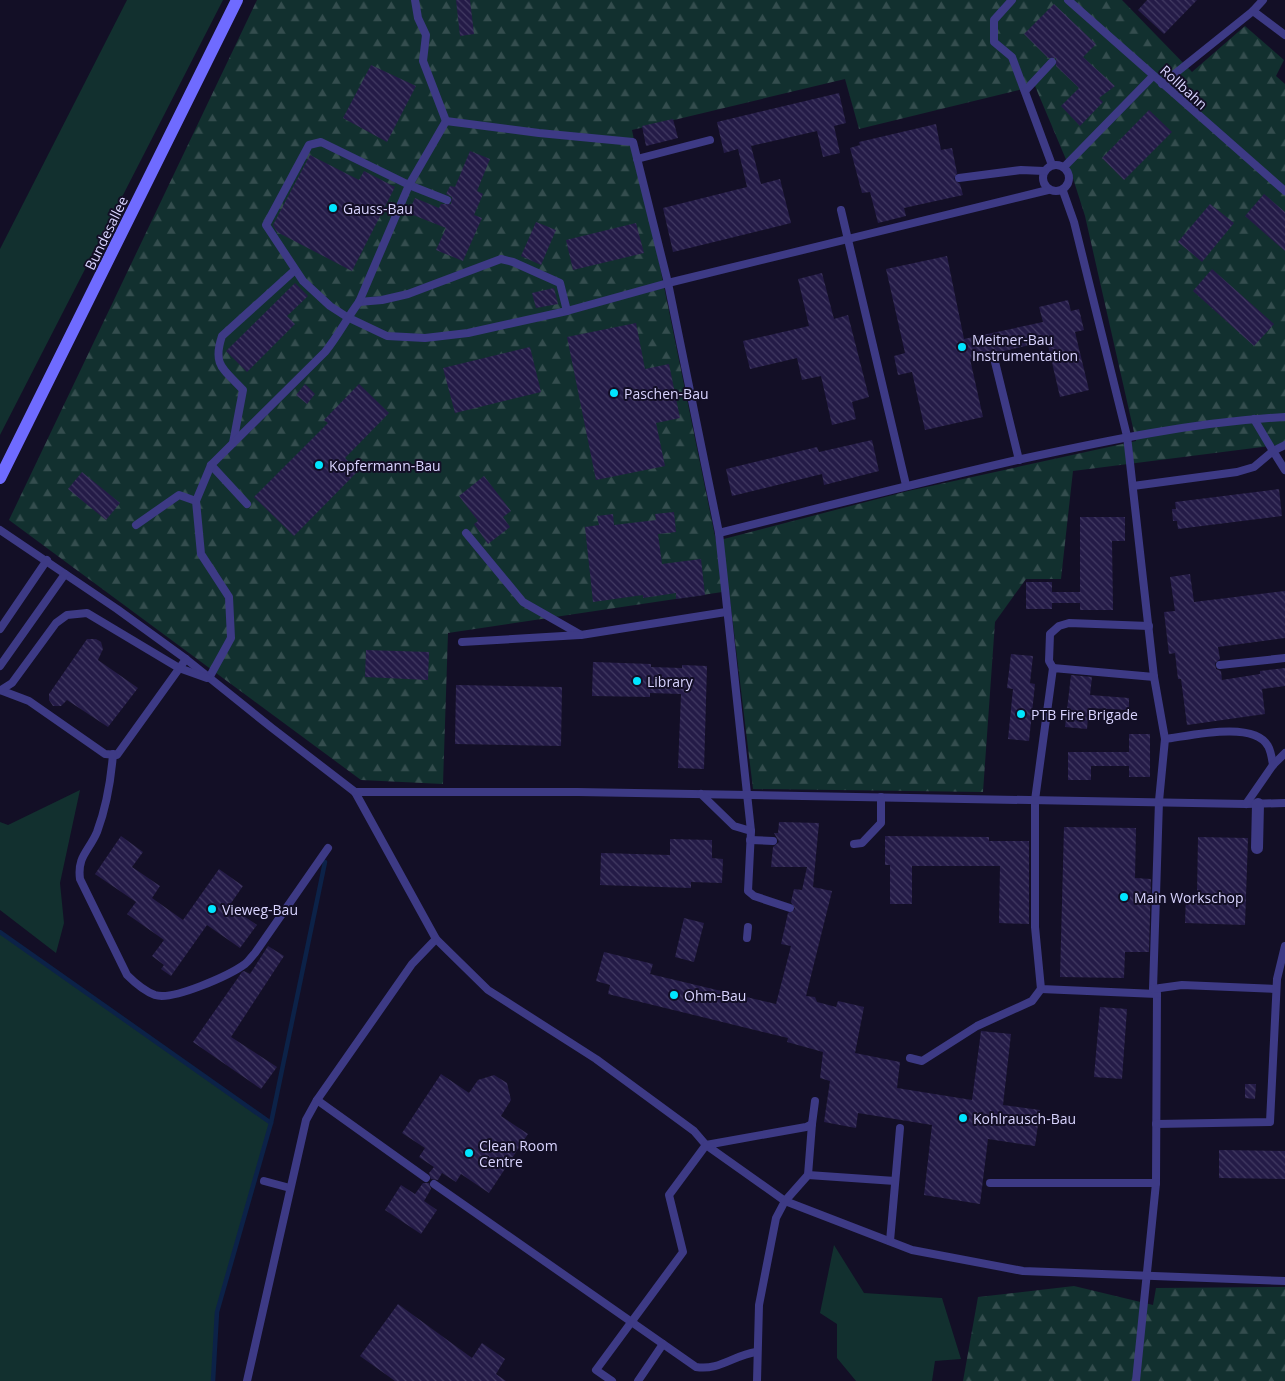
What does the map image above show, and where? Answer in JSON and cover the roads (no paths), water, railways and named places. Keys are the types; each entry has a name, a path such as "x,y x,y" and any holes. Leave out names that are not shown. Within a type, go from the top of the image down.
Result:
{"main road":[{"name":"Bundesallee","path":"0,478 237,0"}],"street":[{"path":"1252,804 1257,848"}],"lane":[{"path":"416,0 418,18 426,35 423,61 446,121"},
{"path":"1012,0 994,20 994,42 1012,57 1052,165"},
{"name":"Rollbahn","path":"1068,0 1285,191"},
{"path":"1162,84 1253,11 1263,0"},
{"path":"1253,11 1285,36"},
{"path":"1025,91 1052,62"},
{"path":"1064,167 1153,76"},
{"path":"446,121 539,133 624,139 632,142 668,283 719,533 750,831 748,891 754,896 790,908"},
{"path":"209,678 231,638 229,598 201,554 196,501 211,465 325,352 339,334 347,317 359,302 409,185 446,121"},
{"path":"637,159 710,140"},
{"path":"447,200 409,185 321,142 309,145 266,225 303,281 330,306 347,317 387,336 425,338 468,333 567,311 668,283 1048,190 1063,191"},
{"path":"1048,190 1042,179 1044,171 1052,165 1064,167 1067,170 1069,183 1063,191"},
{"path":"959,178 1021,170 1044,171"},
{"path":"1063,191 1074,222 1127,436 1154,677 1165,739 1159,801 1155,991 1156,1183 1136,1381"},
{"path":"841,210 906,485"},
{"path":"359,302 382,300 408,294 501,259 513,262 560,283 567,311"},
{"path":"233,443 243,390 218,363 217,351 222,336 295,270"},
{"path":"995,362 1019,460"},
{"path":"719,533 906,485 1127,436 1254,419 1285,417"},
{"path":"1254,419 1285,470"},
{"path":"1133,486 1237,472 1254,467 1273,451 1285,445"},
{"path":"211,465 247,504"},
{"path":"136,525 179,495 196,501"},
{"path":"0,530 47,560 186,659 355,792 436,939 488,990 596,1059 694,1132 706,1145 785,1201 912,1250 1023,1271 1146,1277 1285,1280"},
{"path":"466,533 524,602 581,635"},
{"path":"0,629 47,560"},
{"path":"0,666 65,574"},
{"path":"462,642 581,635 726,612"},
{"path":"0,690 12,683 56,624 67,615 87,613 179,668 198,676 209,678"},
{"path":"910,1058 922,1061 977,1026 1032,1001 1041,989 1035,927 1035,800 1053,668 1049,661 1050,634 1059,626 1069,623 1148,626"},
{"path":"1220,665 1285,658"},
{"path":"0,690 29,701 105,754 117,754 186,659"},
{"path":"1053,668 1154,677"},
{"path":"1165,739 1231,730 1256,735 1267,745 1273,765"},
{"path":"1252,804 1273,765 1285,753"},
{"path":"113,754 112,774 97,830 82,856 79,867 80,878 126,975 156,995 168,996 187,992 245,964 328,848"},
{"path":"355,792 701,794 1252,804 1285,803"},
{"path":"701,794 734,826 750,831"},
{"path":"854,844 862,843 881,823 881,798"},
{"path":"750,840 773,841"},
{"path":"747,938 748,927"},
{"path":"247,1381 306,1120 317,1100 412,964 436,939"},
{"path":"1156,1124 1270,1122 1276,989 1281,979 1285,946"},
{"path":"1041,989 1155,991 1182,985 1276,989"},
{"path":"317,1100 426,1178"},
{"path":"757,1381 756,1352 759,1305 776,1218 785,1201 808,1175 815,1101"},
{"path":"612,1381 596,1370 683,1252 669,1195 706,1145 806,1127 812,1124"},
{"path":"890,1241 900,1128"},
{"path":"808,1175 895,1181"},
{"path":"264,1181 290,1188"},
{"path":"990,1183 1156,1183"},
{"path":"434,1184 696,1367 708,1369 723,1365 736,1357 756,1352"},
{"path":"638,1381 663,1344"}],"waterway":[{"path":"213,1381 217,1312 271,1123 325,862"},
{"path":"0,932 271,1123"}],"place":[{"name":"Gauss-Bau","path":"333,208"},
{"name":"Meitner-Bau Instrumentation","path":"962,347"},
{"name":"Paschen-Bau","path":"614,393"},
{"name":"Kopfermann-Bau","path":"319,465"},
{"name":"Library","path":"637,681"},
{"name":"PTB Fire Brigade","path":"1021,714"},
{"name":"Main Workschop","path":"1124,897"},
{"name":"Vieweg-Bau","path":"212,909"},
{"name":"Ohm-Bau","path":"674,995"},
{"name":"Kohlrausch-Bau","path":"963,1118"},
{"name":"Clean Room Centre","path":"469,1153"}]}
